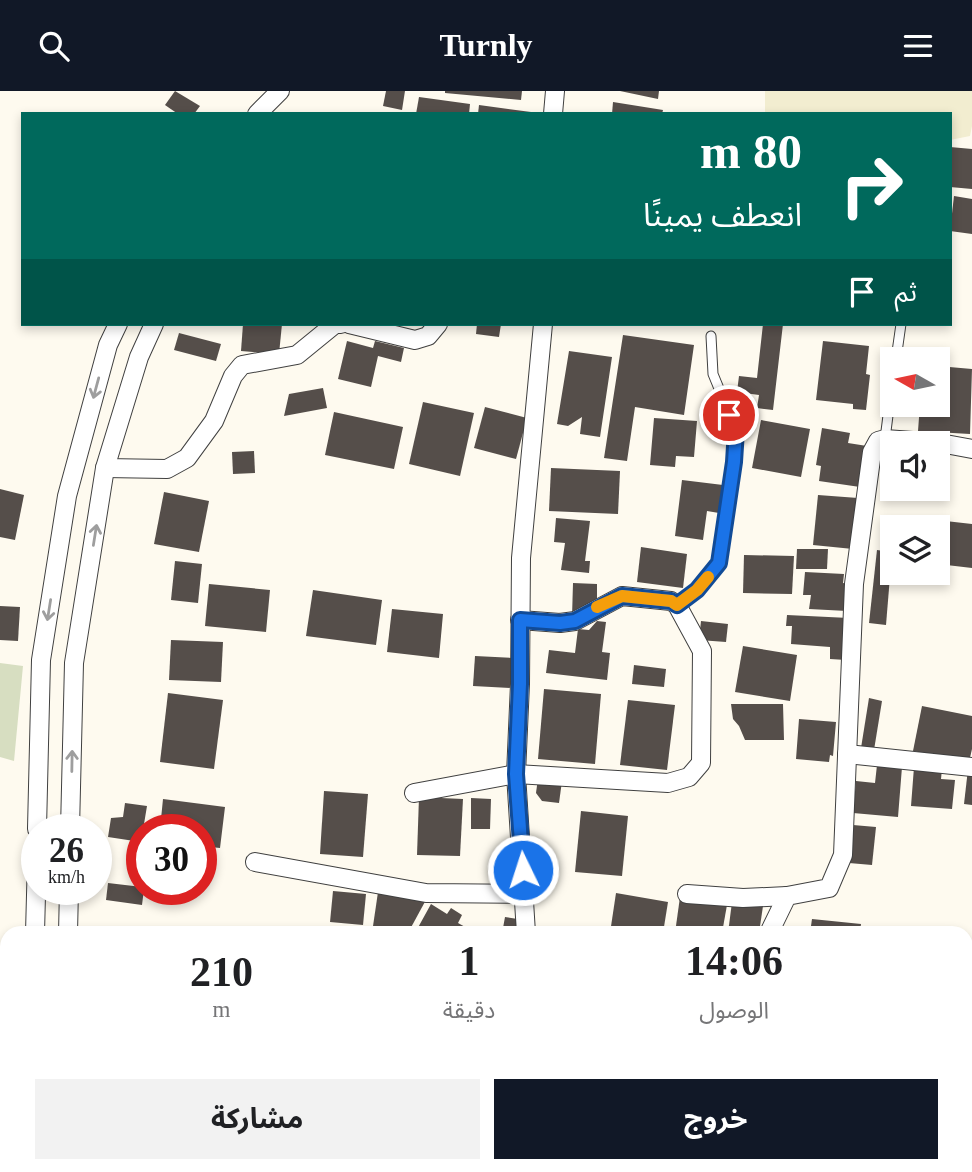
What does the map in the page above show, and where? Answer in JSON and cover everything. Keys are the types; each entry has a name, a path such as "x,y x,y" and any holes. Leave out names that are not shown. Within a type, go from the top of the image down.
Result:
{"street":[{"path":"553,112 555,91"},
{"path":"37,814 41,660 60,537 74,471 108,345 117,326"},
{"path":"70,814 74,663 106,468 139,357 153,326"},
{"path":"106,468 167,469 187,458 214,421 233,376 243,365 297,355 333,326"},
{"path":"357,326 415,340 428,335 436,326"},
{"path":"526,926 516,774 520,620 524,505 542,326"},
{"path":"687,894 743,898 787,896 829,888 836,876 843,855 854,585 872,452 880,440"},
{"path":"950,445 972,449"},
{"path":"414,793 516,774 668,783 689,777 701,763 702,651 677,605 671,601 622,596 575,621 560,623 520,620"},
{"path":"847,754 972,767"},
{"path":"256,862 426,893 524,894"},
{"path":"772,926 787,896"},
{"path":"35,926 36,905"},
{"path":"68,926 69,905"}],"lane":[{"path":"898,347 901,326"},
{"path":"677,605 697,590 719,563 734,462 736,430 713,375 711,336"}],"shaded area":[{"path":"765,91 972,91 970,136 952,140 952,112 765,112"}],"green space":[{"path":"0,663 23,666 14,761 0,757"}],"building":[{"path":"175,91 200,106 196,112 175,112 165,105"},
{"path":"386,91 405,91 402,110 383,106"},
{"path":"445,91 522,91 521,100"},
{"path":"620,91 659,91 658,99"},
{"path":"419,97 470,104 469,112 416,112"},
{"path":"613,102 663,110 662,112 612,112"},
{"path":"479,105 531,112 478,112"},
{"path":"952,147 972,149 972,189 952,187"},
{"path":"954,196 972,199 972,234 952,231"},
{"path":"243,326 282,326 279,354 241,351"},
{"path":"477,326 501,326 499,337 476,334"},
{"path":"763,326 783,326 773,410 757,408 759,395 737,392 739,376 757,378"},
{"path":"179,333 221,344 216,361 174,350"},
{"path":"623,335 694,345 684,415 635,407 627,461 604,458"},
{"path":"347,341 373,348 375,341 404,348 401,362 378,356 371,387 338,379"},
{"path":"823,341 869,346 866,374 870,375 866,410 853,409 853,404 816,400"},
{"path":"569,351 612,357 600,437 580,434 582,417 568,426 557,424"},
{"path":"950,367 972,369 970,434 918,431 919,417 950,417"},
{"path":"323,388 327,408 284,416 289,394"},
{"path":"423,402 474,413 460,476 409,464"},
{"path":"485,407 527,418 516,459 474,448"},
{"path":"334,412 403,427 394,469 325,455"},
{"path":"654,418 697,421 694,457 676,456 675,467 650,465"},
{"path":"761,420 810,429 801,477 752,468"},
{"path":"822,428 850,433 848,443 867,446 860,487 819,481 821,466 816,465"},
{"path":"254,451 255,473 233,474 232,452"},
{"path":"551,468 620,471 618,514 549,511"},
{"path":"682,480 723,485 719,513 707,511 703,540 675,536"},
{"path":"0,489 24,495 15,540 0,537"},
{"path":"164,492 209,501 199,552 154,544"},
{"path":"818,495 858,498 853,549 813,545"},
{"path":"556,518 590,521 585,561 590,561 589,573 561,570 565,543 554,542"},
{"path":"950,522 972,524 972,568 950,565"},
{"path":"641,547 687,554 683,588 637,582"},
{"path":"797,549 828,549 827,569 796,569"},
{"path":"877,550 880,550 880,585 889,585 886,625 869,623"},
{"path":"744,555 794,556 792,594 743,593"},
{"path":"175,561 202,564 198,603 171,600"},
{"path":"805,572 844,574 843,583 849,584 847,611 809,609 811,595 803,595"},
{"path":"573,583 597,584 597,599 584,611 572,617"},
{"path":"209,584 270,590 266,632 205,626"},
{"path":"313,590 382,600 376,645 306,636"},
{"path":"0,606 20,607 18,641 0,640"},
{"path":"392,609 443,614 439,658 387,652"},
{"path":"787,615 849,618 846,660 830,659 830,647 791,644 792,626 786,626"},
{"path":"597,621 606,622 602,652 610,653 607,680 546,673 549,650 575,653 578,629 589,630"},
{"path":"701,621 728,624 726,642 699,640"},
{"path":"171,640 223,642 221,682 169,680"},
{"path":"743,646 797,655 790,701 735,692"},
{"path":"475,656 514,658 512,688 473,686"},
{"path":"634,665 666,669 664,687 632,684"},
{"path":"544,689 601,694 595,764 538,759"},
{"path":"168,693 223,700 214,769 160,762"},
{"path":"869,698 882,701 874,750 861,748"},
{"path":"628,700 675,705 667,770 620,765"},
{"path":"731,704 783,704 784,740 745,740 733,719"},
{"path":"922,706 972,716 972,749 969,762 913,751"},
{"path":"799,719 836,722 833,756 830,755 829,762 796,759"},
{"path":"877,765 902,767 898,817 853,813 856,781 875,783"},
{"path":"914,767 942,769 941,779 955,780 952,809 911,806"},
{"path":"968,769 972,769 972,805 964,804"},
{"path":"538,778 562,781 559,803 542,801 536,793"},
{"path":"324,791 368,794 363,857 320,854"},
{"path":"419,797 463,799 460,856 417,855"},
{"path":"471,798 491,799 490,829 471,829"},
{"path":"163,799 225,807 220,848 217,848 217,814 162,814"},
{"path":"125,803 147,806 146,814 126,814 126,840 112,838 112,818 123,817"},
{"path":"581,811 628,816 622,876 575,872"},
{"path":"853,825 876,827 872,865 849,863"},
{"path":"112,883 126,885 126,903 112,901"},
{"path":"333,891 366,894 363,925 330,922"},
{"path":"378,892 427,898 412,926 373,926"},
{"path":"616,893 668,902 664,926 611,926"},
{"path":"680,897 727,905 723,926 676,926"},
{"path":"732,902 763,906 760,926 729,926"},
{"path":"431,904 447,914 451,908 462,915 458,923 463,926 419,926"},
{"path":"505,917 524,920 523,926 503,926"},
{"path":"812,919 861,924 861,926 811,926"}],"slow traffic":[{"path":"597,607 622,596 671,601 677,605 697,590 708,577"}],"route":[{"path":"523,870 516,774 520,620 560,623 575,621 622,596 671,601 677,605 697,590 719,563 734,462 736,430 729,415"}]}
